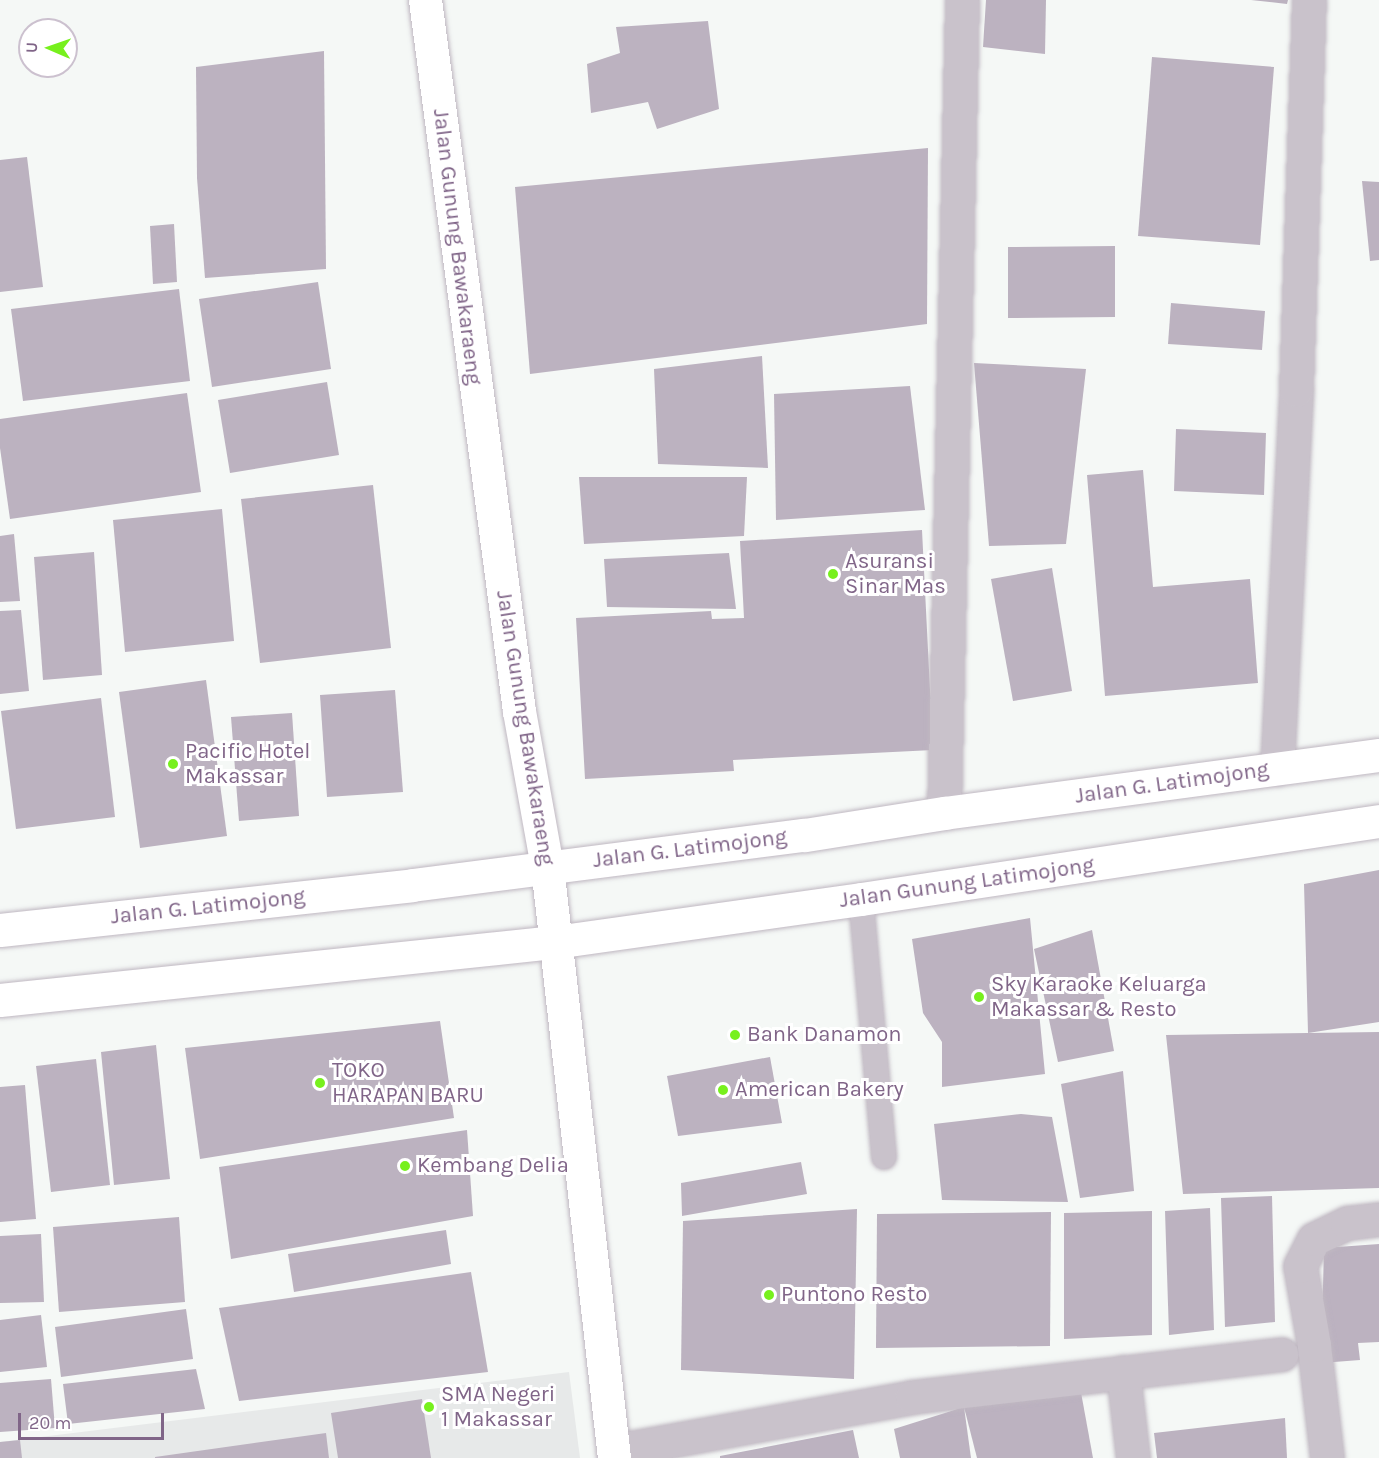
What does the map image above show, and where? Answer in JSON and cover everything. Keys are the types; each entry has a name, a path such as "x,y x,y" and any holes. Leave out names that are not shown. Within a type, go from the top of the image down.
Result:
{"main road":[{"name":"Jalan Gunung Bawakaraeng","path":"425,0 518,699 547,866 613,1454"},
{"name":"Jalan G. Latimojong","path":"0,930 412,885 547,866 805,835 944,813 1379,755"},
{"name":"Jalan Gunung Latimojong","path":"555,942 861,899 1379,821"},
{"path":"0,1000 555,942"}],"street":[{"path":"944,813 962,0"},
{"path":"1277,769 1296,390 1309,0"},
{"path":"1327,1458 1314,1345 1300,1266 1314,1239 1347,1223 1379,1219"},
{"path":"613,1454 912,1396 1282,1354"},
{"path":"1123,1372 1133,1458"}],"lane":[{"path":"861,899 884,1157"}],"shaded area":[{"name":"SMA Negeri 1 Makassar","path":"569,1372 580,1458 0,1458 0,1442"}],"building":[{"path":"986,0 1046,0 1045,54 983,47"},
{"path":"1251,0 1288,0 1287,4"},
{"path":"708,21 719,109 657,129 648,102 591,113 587,64 620,53 616,27"},
{"path":"324,51 326,269 205,278 197,178 196,67"},
{"path":"1152,57 1274,67 1260,245 1138,236"},
{"path":"928,148 927,324 530,374 515,187"},
{"path":"27,157 43,287 0,292 0,160"},
{"path":"1362,181 1379,182 1379,260 1370,261"},
{"path":"174,224 177,282 153,284 150,226"},
{"path":"1115,246 1115,317 1008,318 1008,247"},
{"path":"318,282 331,369 212,387 199,299"},
{"path":"179,289 190,381 23,401 11,309"},
{"path":"1171,303 1265,311 1262,350 1168,344"},
{"path":"762,356 768,468 658,464 654,369"},
{"path":"974,363 1086,369 1066,544 989,546"},
{"path":"327,382 339,455 230,473 218,400"},
{"path":"910,386 925,510 776,520 774,394"},
{"path":"187,393 201,492 10,519 0,448 0,419"},
{"path":"1176,429 1266,433 1264,495 1174,491"},
{"path":"1143,470 1153,587 1250,579 1258,683 1105,696 1087,475"},
{"path":"579,477 747,477 744,536 584,544"},
{"path":"373,485 391,648 260,663 241,499"},
{"path":"222,509 234,641 125,652 113,520"},
{"path":"922,530 933,750 733,760 734,771 585,779 576,618 711,611 712,619 744,618 740,541"},
{"path":"14,534 20,601 0,602 0,536"},
{"path":"94,552 102,675 43,680 34,557"},
{"path":"729,553 736,609 607,607 604,559"},
{"path":"1052,568 1072,691 1013,701 991,579"},
{"path":"21,610 29,691 0,694 0,611"},
{"name":"Pacific Hotel Makassar","path":"206,680 227,836 140,848 119,692"},
{"path":"395,690 403,792 327,797 320,695"},
{"path":"101,698 115,817 16,829 1,711"},
{"path":"292,713 299,816 239,821 231,717"},
{"path":"1379,870 1379,1022 1308,1033 1304,884"},
{"name":"Sky Karaoke Keluarga Makassar & Resto","path":"1030,918 1045,1074 942,1087 942,1042 923,1013 912,939"},
{"path":"1092,930 1114,1051 1058,1062 1034,949"},
{"name":"TOKO HARAPAN BARU","path":"440,1021 454,1118 200,1159 185,1048"},
{"path":"1379,1032 1379,1188 1183,1194 1166,1035"},
{"path":"156,1045 170,1179 114,1185 101,1052"},
{"name":"American Bakery","path":"770,1057 782,1123 678,1136 667,1076"},
{"path":"96,1059 110,1185 51,1192 36,1066"},
{"path":"1123,1071 1134,1191 1080,1198 1061,1084"},
{"path":"25,1085 36,1219 0,1222 0,1087"},
{"path":"1021,1114 1052,1117 1068,1202 942,1200 934,1124"},
{"path":"467,1130 473,1216 231,1259 219,1167"},
{"path":"801,1162 807,1194 682,1216 681,1183"},
{"path":"1272,1196 1275,1322 1225,1327 1221,1198"},
{"path":"1210,1208 1214,1330 1169,1335 1165,1211"},
{"name":"Puntono Resto","path":"857,1209 854,1379 681,1370 683,1221"},
{"path":"1152,1211 1152,1335 1064,1339 1064,1213"},
{"path":"1051,1212 1050,1346 876,1348 877,1214"},
{"path":"179,1217 185,1302 59,1312 53,1227"},
{"path":"446,1230 451,1264 294,1292 288,1254"},
{"path":"41,1234 44,1302 0,1303 0,1236"},
{"path":"1379,1244 1379,1342 1358,1343 1360,1360 1321,1363 1324,1248"},
{"path":"471,1272 488,1372 239,1401 219,1308"},
{"path":"186,1309 193,1359 61,1377 55,1327"},
{"path":"41,1315 47,1367 0,1372 0,1320"},
{"path":"196,1369 205,1409 68,1424 63,1384"},
{"path":"51,1379 55,1428 0,1432 0,1383"},
{"path":"1080,1387 1093,1458 977,1458 964,1407"},
{"name":"SMA Negeri 1 Makassar","path":"422,1399 431,1458 338,1458 331,1413"},
{"path":"964,1407 971,1458 900,1458 894,1429"},
{"path":"1285,1418 1287,1458 1157,1458 1154,1433"},
{"path":"853,1430 859,1458 720,1458 720,1456"},
{"path":"326,1433 329,1458 155,1458 155,1457"},
{"path":"20,1440 22,1458 0,1458 0,1442"}],"place":[{"name":"Asuransi Sinar Mas","path":"833,574"},
{"name":"Pacific Hotel Makassar","path":"173,764"},
{"name":"Sky Karaoke Keluarga Makassar & Resto","path":"979,997"},
{"name":"Bank Danamon","path":"735,1035"},
{"name":"TOKO HARAPAN BARU","path":"320,1083"},
{"name":"American Bakery","path":"723,1090"},
{"name":"Kembang Delia","path":"405,1166"},
{"name":"Puntono Resto","path":"769,1295"},
{"name":"SMA Negeri 1 Makassar","path":"429,1407"}]}
